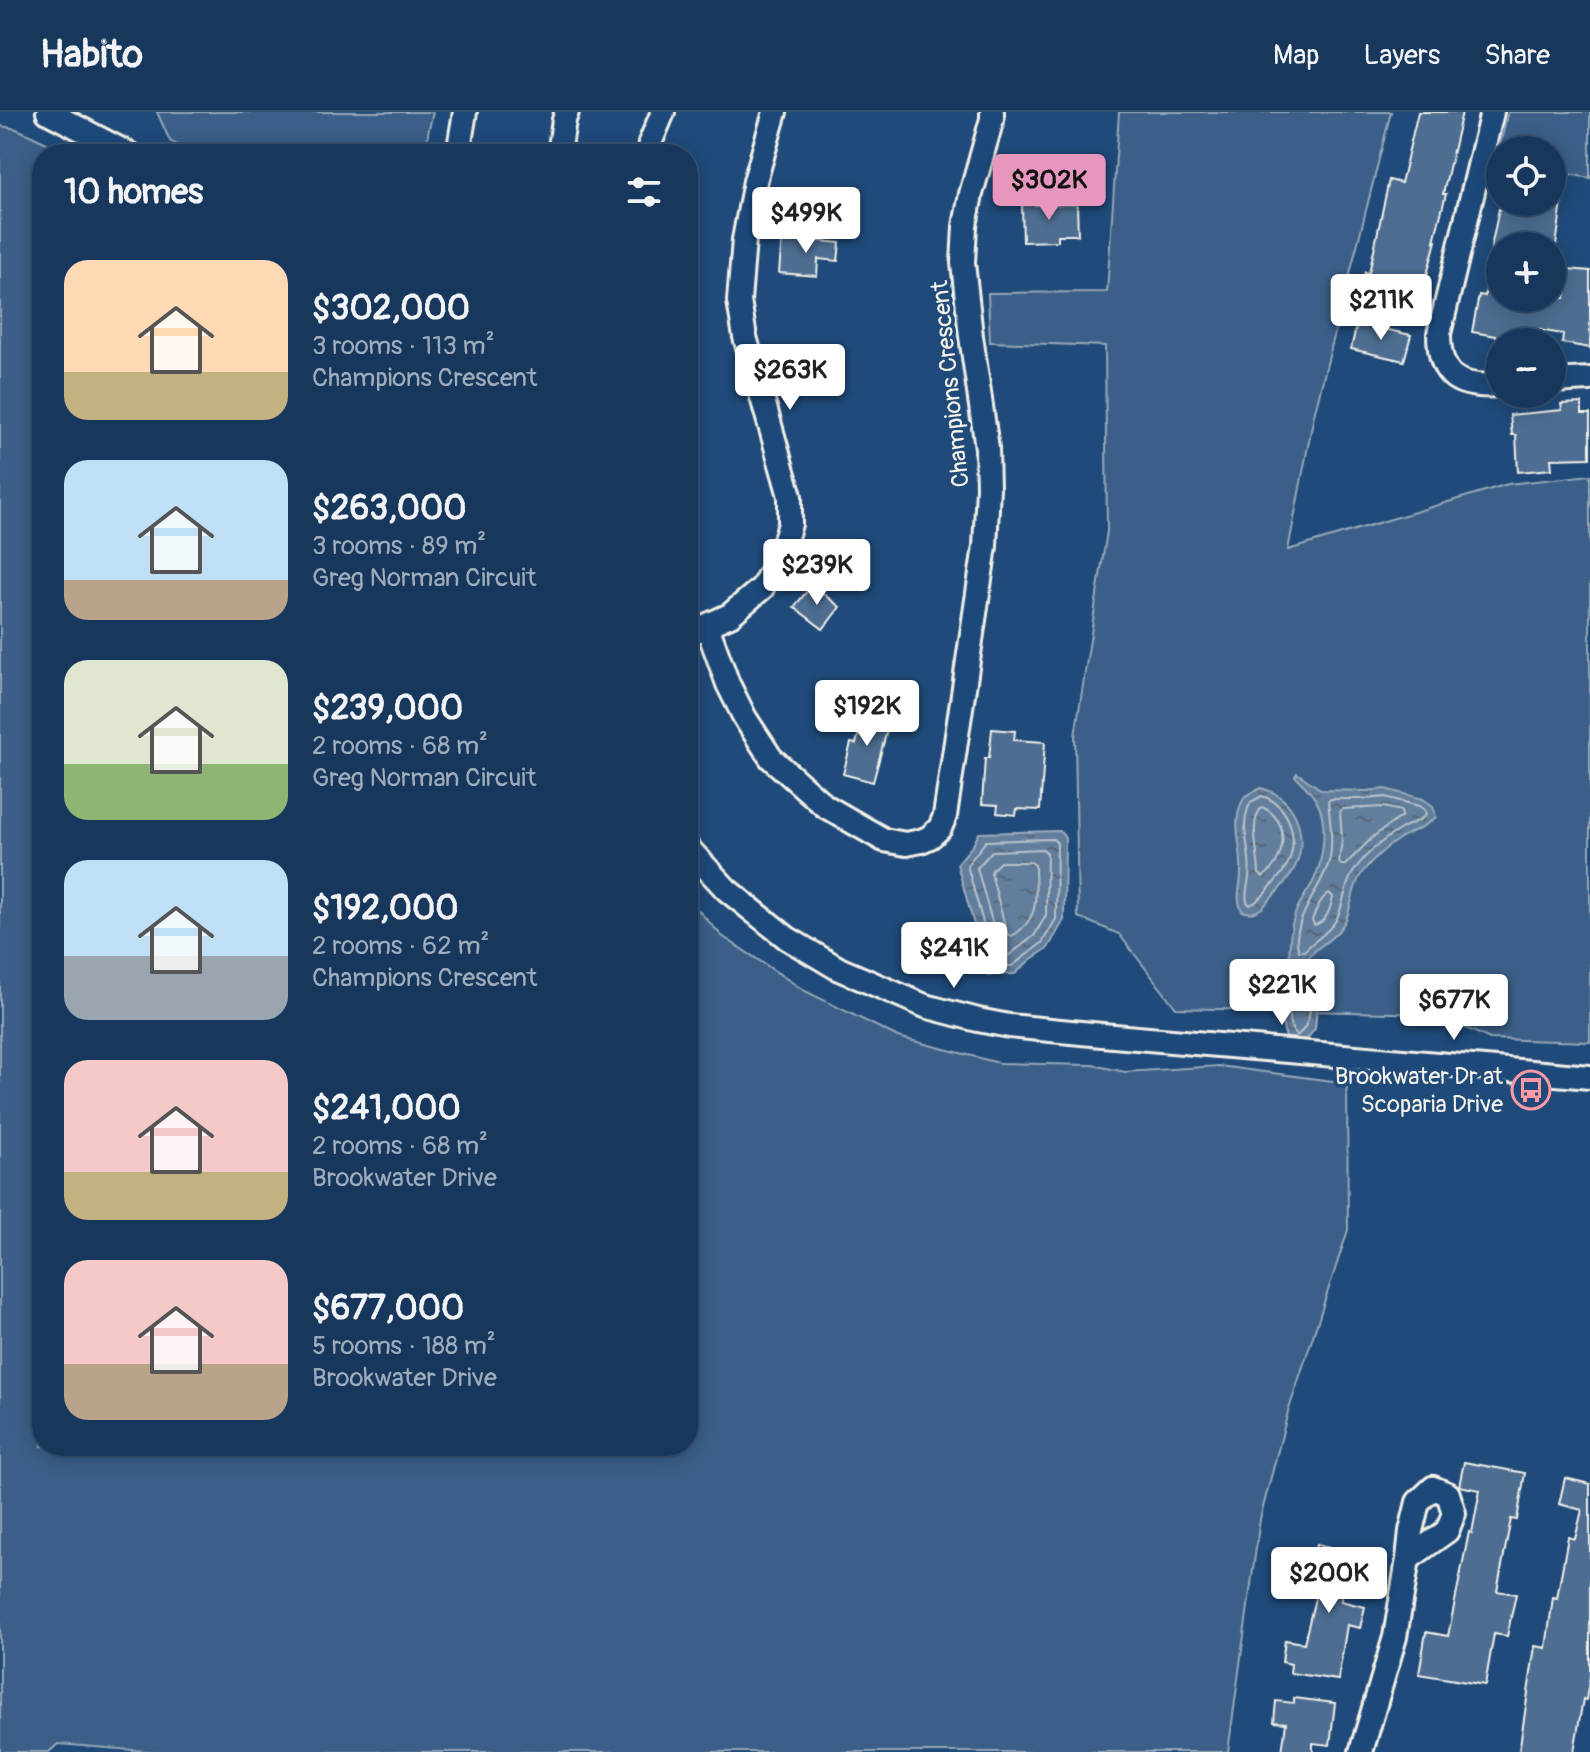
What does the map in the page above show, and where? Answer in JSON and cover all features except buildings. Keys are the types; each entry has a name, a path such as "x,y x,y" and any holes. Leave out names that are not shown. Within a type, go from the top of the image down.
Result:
{"street":[{"path":"48,112 110,144"},
{"path":"460,144 465,112"},
{"path":"560,144 567,112"},
{"path":"650,144 663,112"},
{"path":"698,630 730,615 762,588 781,553 790,524 790,496 745,337 739,301 744,240 755,181 775,112"},
{"name":"Champions Crescent","path":"698,632 745,718 771,758 825,806 884,840 906,844 921,841 940,828 945,816 985,546 987,448 963,263 971,194 992,112"},
{"path":"1486,386 1467,384 1454,377 1443,365 1439,334 1492,112"},
{"path":"1566,380 1590,379"},
{"path":"698,859 727,890 787,938 839,969 925,1006 1009,1026 1590,1077"},
{"path":"1361,1752 1395,1637 1408,1559"}],"shaded area":[{"path":"157,112 433,112 427,144 175,144 170,141"},
{"path":"1119,112 1391,112 1314,415 1288,550 1508,484 1590,475 1590,1042 1490,1039 1435,1014 1176,1008 1119,934 1078,917 1075,736 1107,531 1105,346 990,342 988,293 1107,292"},
{"path":"1508,112 1590,112 1590,178 1566,174 1566,136 1502,136"},
{"path":"0,126 17,129 49,144 32,144 32,1456 698,1456 698,910 722,936 805,991 898,1037 999,1063 1093,1065 1125,1072 1219,1066 1347,1083 1348,1230 1288,1412 1260,1519 1228,1752 157,1752 58,1744 49,1752 0,1752"}],"water":[{"path":"1297,773 1322,790 1385,789 1423,799 1433,806 1436,817 1393,843 1371,862 1358,879 1344,924 1310,956 1304,971 1318,996 1315,1029 1300,1047 1289,1046 1280,1004 1288,981 1293,920 1316,874 1322,854 1323,822 1318,804 1295,776"},
{"path":"1261,788 1284,800 1291,809 1297,820 1301,845 1299,857 1288,879 1262,908 1248,912 1242,911 1239,901 1241,863 1238,816 1245,796"},
{"path":"1060,831 1065,838 1064,920 1048,948 1015,974 988,975 957,864 979,833"}],"place":[{"name":"Brookwater Dr at Scoparia Drive","path":"1531,1090"}]}
